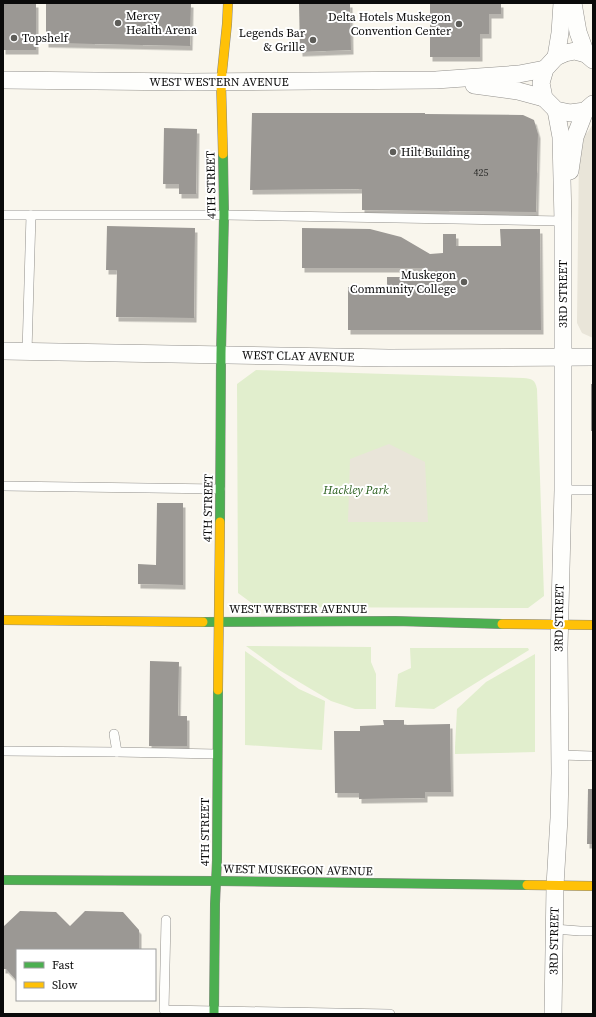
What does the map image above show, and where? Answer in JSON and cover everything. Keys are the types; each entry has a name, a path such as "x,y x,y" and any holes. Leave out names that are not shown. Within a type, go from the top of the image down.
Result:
{"main road":[{"name":"4TH STREET","path":"214,1012 217,881 220,354 224,215 221,82 228,3"},
{"name":"WEST WEBSTER AVENUE","path":"3,620 239,622 395,621 593,625"},
{"name":"WEST MUSKEGON AVENUE","path":"3,880 593,886"}],"street":[{"path":"551,63 560,34 562,3"},
{"path":"573,3 578,32 590,57"},
{"name":"WEST WESTERN AVENUE","path":"3,80 188,82 436,80 519,74 551,63 565,53 575,51 590,57"},
{"name":"3RD STREET","path":"551,63 541,83 561,137 563,221 563,490 559,625 560,755 559,818 555,886 553,1014"},
{"name":"WEST WESTERN AVENUE","path":"436,80 518,91 570,113 589,108"},
{"name":"3RD STREET","path":"563,221 575,137 589,108"},
{"name":"WEST CLAY AVENUE","path":"3,352 220,354 389,358 593,357"}],"lane":[{"path":"3,214 224,215 563,221"},
{"path":"27,352 31,215"},
{"path":"3,486 220,489"},
{"path":"563,490 593,490"},
{"path":"114,734 117,752"},
{"path":"3,751 217,754"},
{"path":"560,755 593,756"},
{"path":"166,920 164,1010 390,1014"},
{"path":"554,929 593,931"}],"green space":[{"name":"Hackley Park","path":"256,370 523,378 533,380 537,389 544,596 528,608 257,607 238,593 237,384"},
{"path":"246,646 371,647 371,662 376,674 376,709 355,709 331,701 279,670"},
{"path":"410,648 528,648 529,650 434,709 395,707 398,674 411,668"},
{"path":"245,651 299,689 325,701 322,750 245,745"},
{"path":"535,654 535,752 455,754 457,709 486,682"}],"shaded area":[{"path":"593,124 593,338 582,333 577,323 579,151 582,134 587,133"},
{"path":"389,444 425,462 428,522 348,522 350,459"}],"building":[{"path":"3,3 36,3 36,50 3,50"},
{"name":"Mercy Health Arena","path":"46,3 191,3 190,46 46,43"},
{"path":"299,3 350,3 351,50 300,52"},
{"name":"Delta Hotels Muskegon Convention Center","path":"430,3 501,3 501,14 489,14 489,34 480,34 480,57 430,57"},
{"path":"252,113 425,113 523,115 534,120 538,134 536,212 362,210 362,189 250,190"},
{"path":"164,128 197,129 196,194 179,194 179,184 163,184"},
{"path":"107,226 195,228 194,318 116,317 117,270 106,270"},
{"name":"Muskegon Community College","path":"302,228 370,229 401,237 430,254 443,253 443,234 456,234 456,246 501,246 500,229 540,229 541,330 348,330 348,287 387,287 387,277 426,277 426,268 302,268"},
{"path":"591,384 593,384 593,431 591,431"},
{"path":"157,503 183,503 183,585 138,584 138,564 156,565"},
{"path":"150,661 179,662 178,716 187,716 187,746 149,746"},
{"path":"383,720 404,720 404,725 450,724 451,792 425,792 425,798 359,799 359,793 335,793 334,731 360,731 360,726 384,725"},
{"path":"588,789 593,789 593,844 587,844"},
{"path":"20,911 56,912 70,926 85,911 123,912 139,930 139,949 16,949 16,980 6,969 3,969 3,927"}],"traffic: fast":[{"path":"220,522 224,215 223,154"},
{"path":"203,622 395,621 502,624"},
{"path":"214,1014 218,690"},
{"path":"3,880 527,885"}],"traffic: slow":[{"path":"223,154 221,82 228,3"},
{"path":"218,690 220,522"},
{"path":"3,620 203,622"},
{"path":"502,624 593,625"},
{"path":"527,885 593,886"}],"place":[{"name":"Mercy Health Arena","path":"118,23"},
{"name":"Delta Hotels Muskegon Convention Center","path":"459,24"},
{"name":"Topshelf","path":"14,38"},
{"name":"Legends Bar & Grille","path":"313,40"},
{"name":"Hilt Building","path":"393,152"},
{"name":"Muskegon Community College","path":"464,282"}]}
